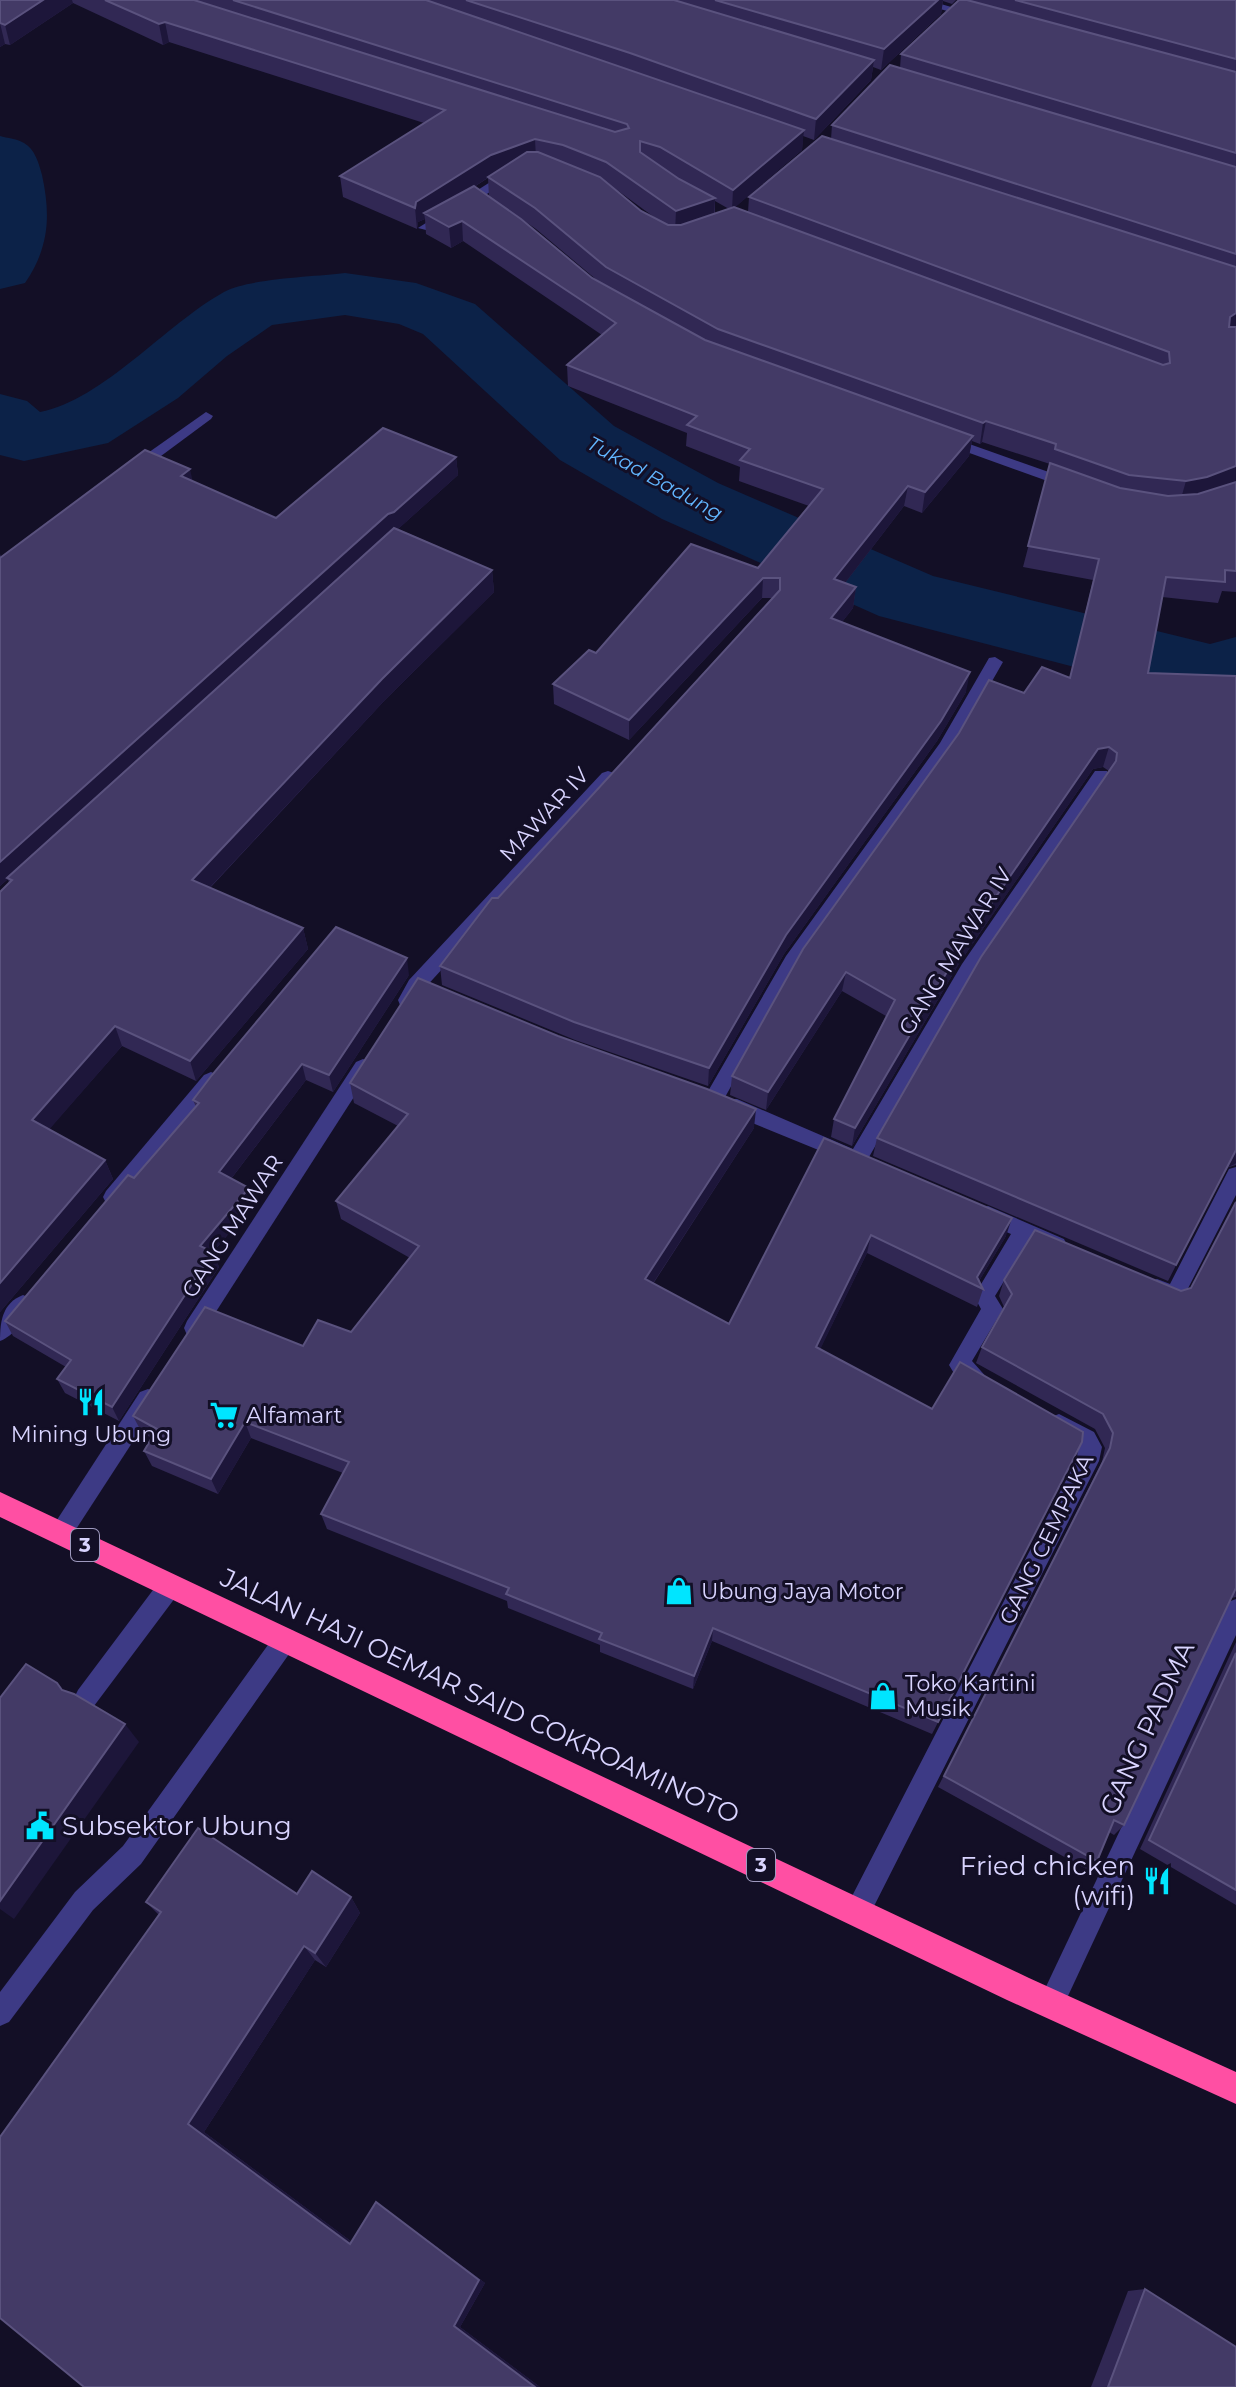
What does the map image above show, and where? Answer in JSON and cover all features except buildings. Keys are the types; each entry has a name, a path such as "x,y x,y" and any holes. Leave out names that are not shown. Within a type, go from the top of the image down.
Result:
{"highway":[{"name":"JALAN HAJI OEMAR SAID COKROAMINOTO","path":"0,1504 1018,1989 1236,2088"}],"street":[{"path":"913,0 950,15 985,19"},
{"path":"950,15 967,0"},
{"path":"425,228 479,200 524,167"},
{"path":"122,478 206,416"},
{"path":"930,434 1091,492"},
{"name":"GANG MAWAR IV","path":"995,662 946,747 792,961 707,1096 865,1161 968,969 1101,775"},
{"name":"MAWAR IV","path":"399,1012 626,759"},
{"name":"GANG MAWAR","path":"182,1346 373,1052"},
{"path":"100,1212 220,1069"},
{"path":"1133,1278 1174,1296 1236,1175"},
{"path":"969,1206 1079,1254"},
{"path":"992,1388 966,1373 960,1365 993,1309 984,1296 1024,1231"},
{"path":"0,1332 40,1284"},
{"path":"61,1533 156,1386"},
{"name":"GANG CEMPAKA","path":"858,1911 1088,1461 1091,1447 1086,1439 1046,1417"},
{"path":"86,1698 170,1586"},
{"name":"GANG PADMA","path":"1052,2002 1236,1610"},
{"path":"0,2013 84,1901 132,1855 286,1639"}],"waterway":[{"name":"Tukad Badung","path":"0,156 5,160 14,215 11,239 0,268"},
{"name":"Tukad Badung","path":"0,417 24,438 81,427 152,382 201,340 252,306 345,294 416,305 449,319 587,443 690,501 908,597 1216,675 1236,666"}],"place":[{"name":"Mining Ubung","path":"91,1402"},
{"name":"Alfamart","path":"224,1415"},
{"name":"Ubung Jaya Motor","path":"679,1591"},
{"name":"Toko Kartini Musik","path":"883,1696"},
{"name":"Subsektor Ubung","path":"40,1826"},
{"name":"Fried chicken (wifi)","path":"1157,1881"}]}
